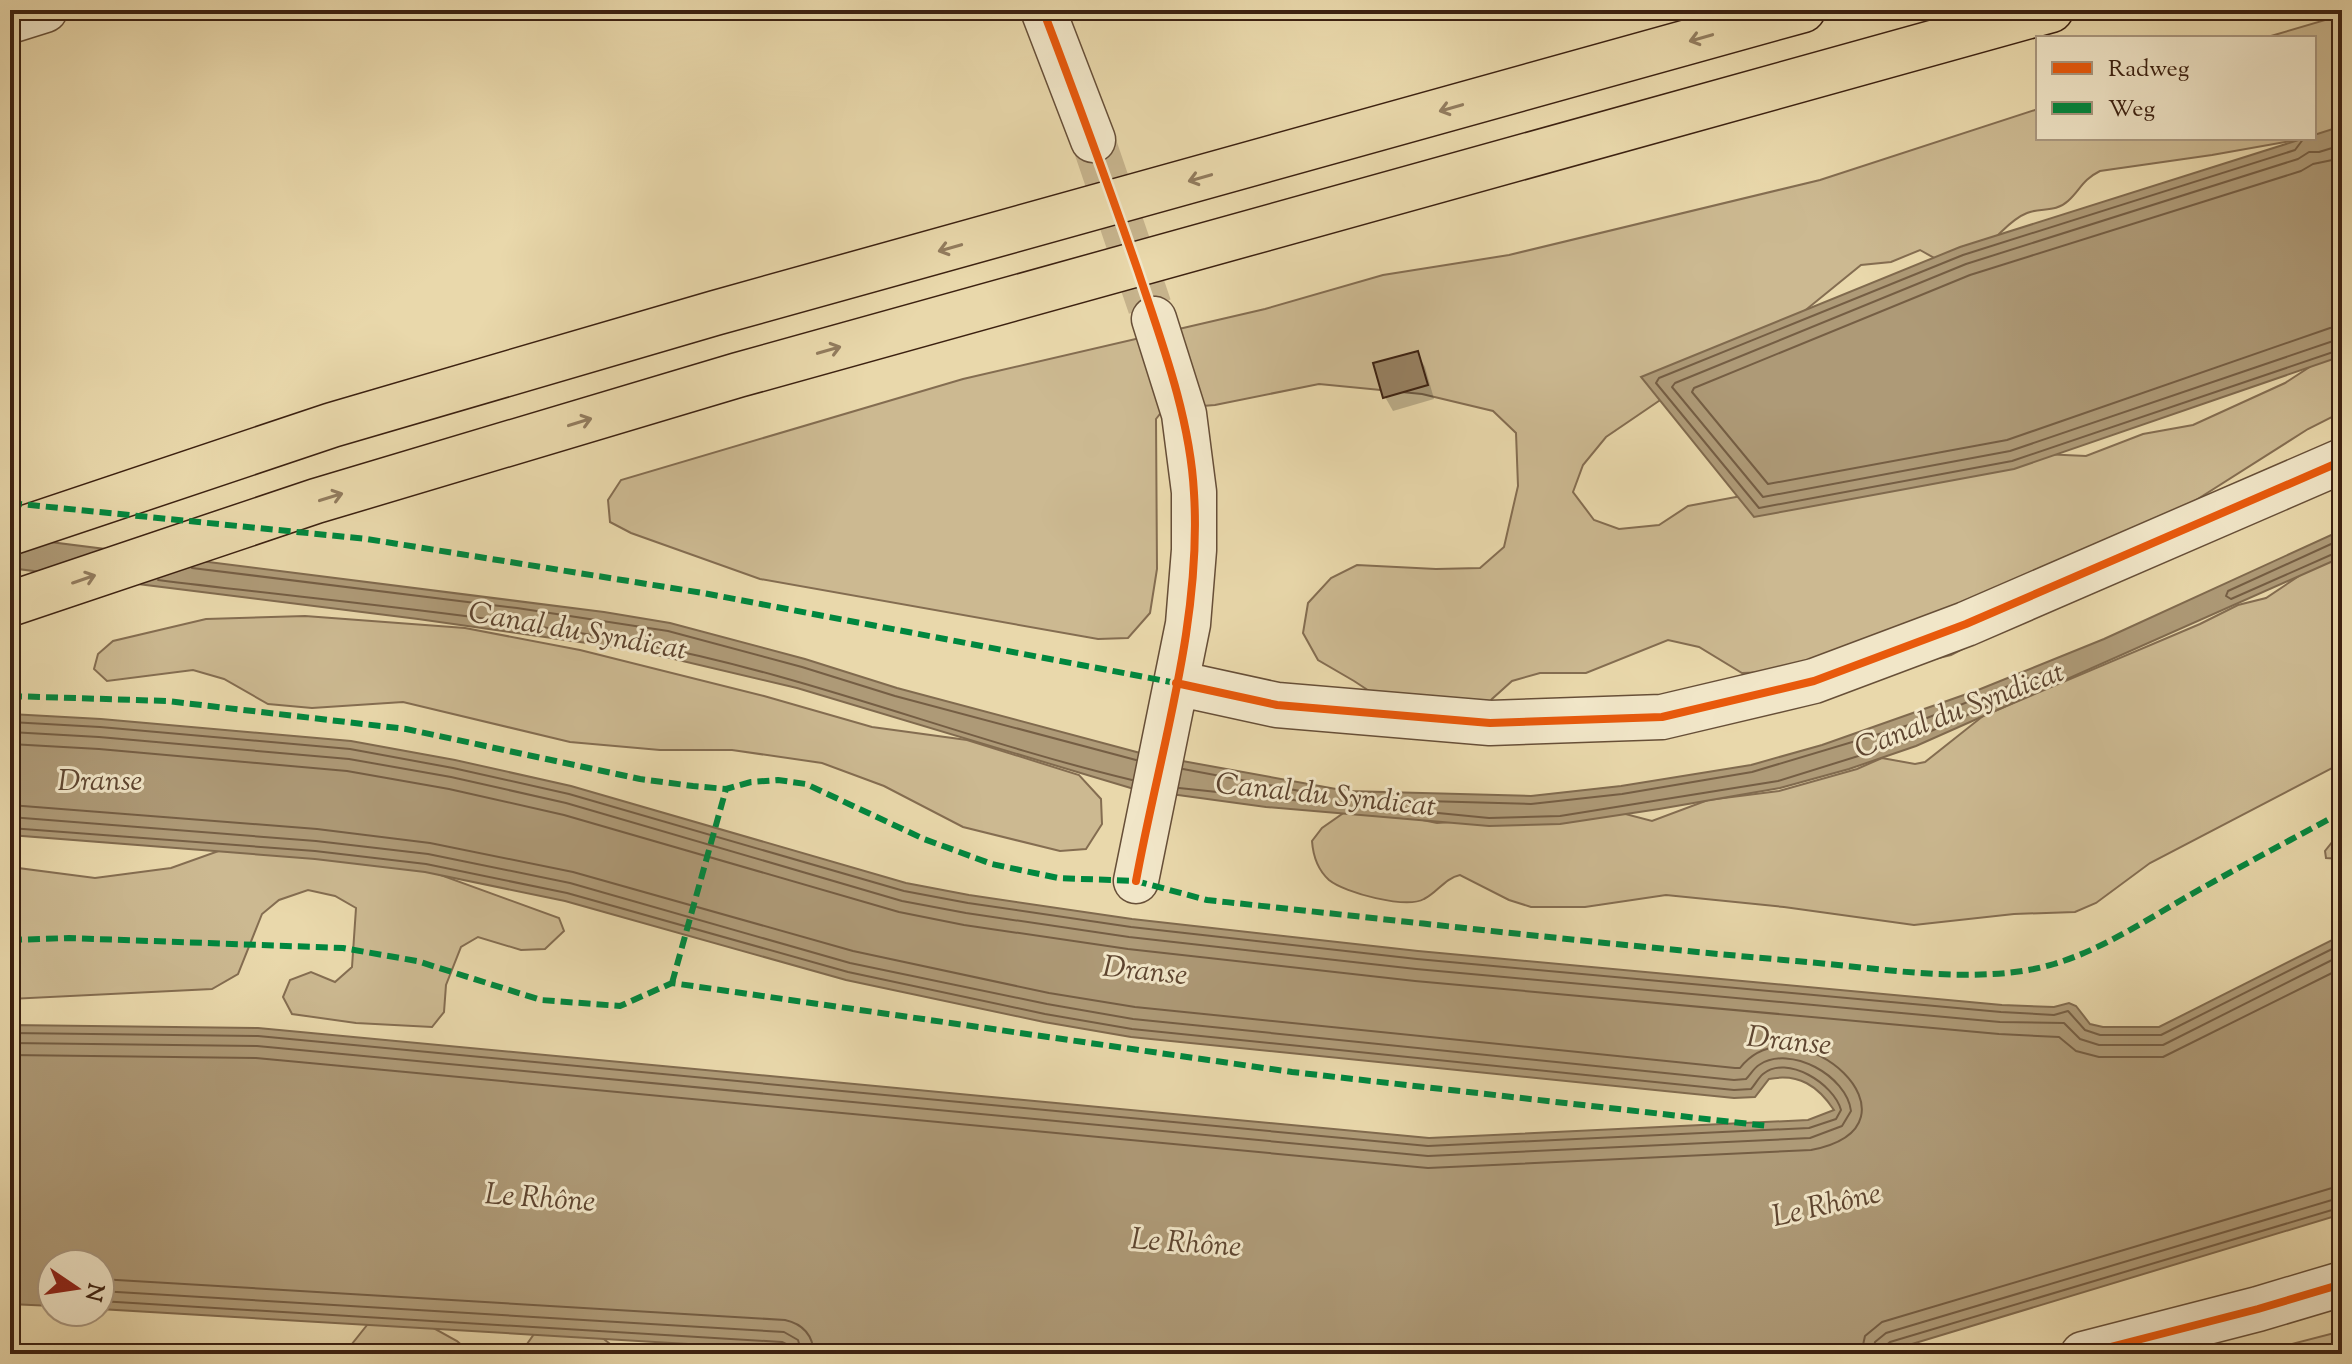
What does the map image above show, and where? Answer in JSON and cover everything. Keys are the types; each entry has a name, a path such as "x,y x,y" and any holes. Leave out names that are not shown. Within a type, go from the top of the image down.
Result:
{"highway":[{"path":"10,533 332,425 715,313 1803,10"},
{"path":"10,604 316,501 738,375 2051,10"}],"street":[{"path":"10,21 45,10"},
{"path":"1043,10 1093,140"},
{"path":"1140,860 1188,624 1194,550 1194,492 1184,414 1154,319"},
{"path":"1174,698 1490,723 1662,717 1814,681 1952,629 2342,461"},
{"path":"2083,1354 2342,1284"}],"shaded area":[{"path":"2342,15 2342,132 2316,137 2316,36 2271,36"},
{"path":"2036,110 2036,140 2297,140 2100,171 2085,181 2063,205 2019,217 1993,240 1963,274 1920,250 1891,262 1861,265 1786,326 1719,360 1606,437 1583,465 1573,492 1594,520 1619,529 1659,525 1688,506 1983,451 2086,456 2143,434 2193,425 2285,383 2342,346 2342,412 2308,429 2182,509 1994,633 1951,655 1906,666 1742,673 1699,647 1668,640 1586,673 1540,673 1512,681 1492,699 1461,740 1438,736 1318,660 1303,633 1308,603 1331,578 1357,565 1480,568 1504,547 1518,486 1516,433 1493,411 1422,394 1319,384 1215,405 1164,409 1156,419 1157,569 1150,613 1128,638 1098,639 760,579 631,533 610,522 608,500 621,480 963,379 1265,309 1383,275 1509,255 1820,180"},
{"path":"2342,556 2342,763 2150,863 2096,903 2075,912 2014,914 1914,925 1666,895 1585,907 1531,907 1509,900 1460,875 1424,899 1415,902 1390,901 1337,885 1325,876 1315,857 1312,841 1322,828 1345,812 1374,810 1437,823 1614,811 1652,821 1708,800 1779,791 1857,769 1882,758 1915,764 1925,762 1983,716 2238,605 2266,598 2311,568"},
{"path":"305,616 465,628 580,650 764,696 872,727 967,740 1079,775 1101,799 1102,824 1086,849 1060,851 963,827 884,786 822,763 732,750 660,750 570,742 403,702 312,708 268,704 224,679 193,670 107,681 94,669 98,654 113,641 206,619"},
{"path":"2342,836 2342,859 2326,858 2325,851"},
{"path":"255,838 380,853 559,918 564,931 545,949 521,950 478,937 461,947 446,985 444,1012 432,1027 356,1023 292,1014 283,997 290,980 311,972 335,982 352,967 356,908 335,896 308,890 279,900 262,914 238,974 212,989 10,999 10,867 95,878 171,868"},
{"path":"379,1310 410,1315 457,1341 472,1354 344,1354"},
{"path":"587,1326 623,1354 520,1354 539,1327"},
{"path":"2342,1331 2342,1354 2253,1354"},
{"path":"246,1348 259,1354 130,1354"}],"water":[{"path":"2342,126 2342,356 2014,469 1754,517 1641,377 1960,247 2299,140 2316,140 2316,134"},
{"name":"Canal du Syndicat","path":"2342,530 2342,557 1916,746 1780,788 1560,824 1489,826 1266,807 1134,789 797,688 636,650 418,619 10,568 10,537 604,612 670,623 1144,754 1347,791 1531,796 1621,786 1751,765 1822,745 1978,690 2104,639"},
{"path":"10,714 351,741 455,760 571,786 906,883 969,895 1132,919 1418,951 2002,1005 2054,1007 2069,1003 2076,1006 2090,1024 2103,1027 2159,1027 2342,935 2342,1214 1879,1354 858,1354 116,1310 116,1248 36,1248 36,1305 10,1304 10,1025 258,1028 1429,1138 1808,1120 1834,1110 1814,1088 1790,1078 1769,1079 1755,1097 1734,1098 1131,1037 846,980 565,901 425,872 315,859 10,835"}],"building":[{"path":"1418,351 1428,385 1383,398 1373,363"}],"tunnel":[{"path":"1093,140 1154,319"}],"marked path":[{"path":"10,503 367,539 703,593 1176,683"},
{"path":"10,696 167,701 406,729 640,779 693,786 726,789 751,782 778,780 806,784 924,839 992,864 1058,878 1136,881 1207,900 1575,940 1959,975 2024,971 2088,951 2342,812"},
{"path":"672,983 726,789"},
{"path":"10,940 69,938 343,948 417,961 541,1000 620,1006 672,983 1292,1072 1768,1126"}],"cycle path":[{"path":"1043,10 1174,380 1187,436 1194,493 1192,591 1185,639 1136,881"},
{"path":"1176,683 1277,705 1490,723 1662,717 1814,681 1966,624 2342,461"},
{"path":"2083,1354 2342,1284"}],"water label":[{"name":"Dranse","path":"100,780"},
{"name":"Dranse","path":"1145,970"},
{"name":"Dranse","path":"1789,1040"},
{"name":"Le Rhône","path":"540,1197"},
{"name":"Le Rhône","path":"1826,1204"},
{"name":"Le Rhône","path":"1186,1242"}]}
